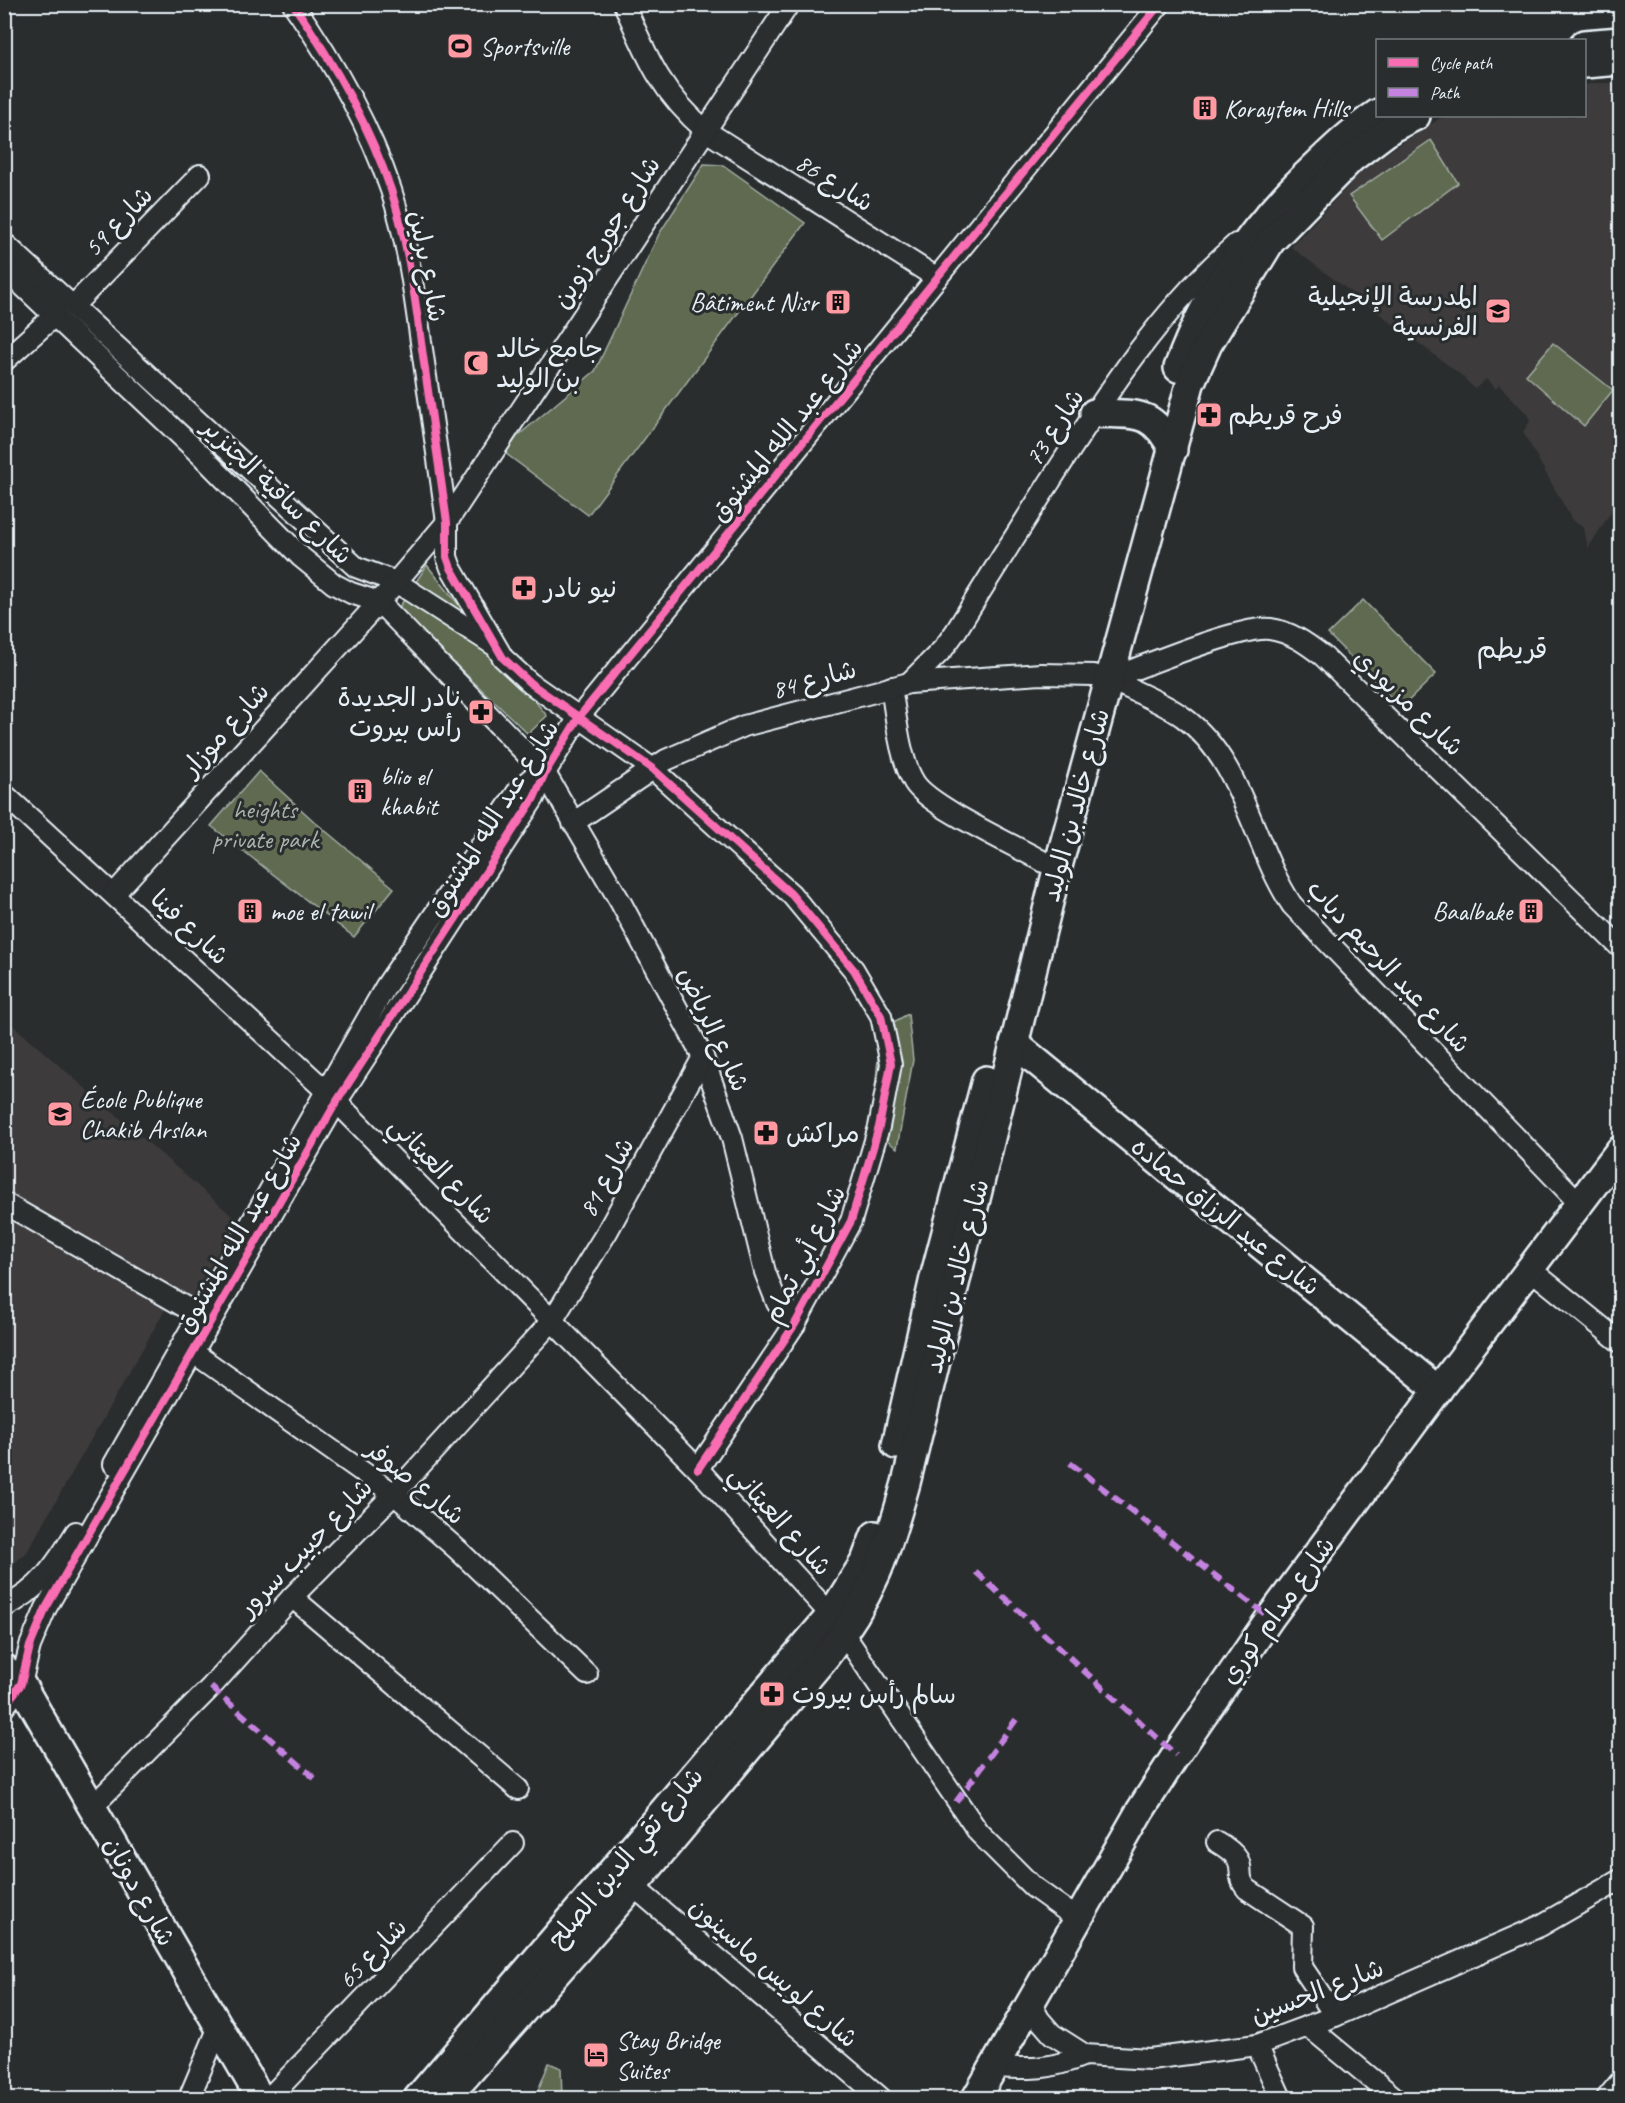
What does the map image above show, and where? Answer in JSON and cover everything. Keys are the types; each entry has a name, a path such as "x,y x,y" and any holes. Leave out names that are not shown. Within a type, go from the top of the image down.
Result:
{"main road":[{"path":"1586,44 1620,40"},
{"path":"1586,64 1620,61"},
{"name":"شارع خالد بن الوليد","path":"837,1624 878,1574 906,1483 1102,677 1166,439 1208,344 1262,237 1272,209 1323,158 1376,114"},
{"name":"شارع خالد بن الوليد","path":"1262,237 1351,159 1392,128 1414,117"},
{"path":"1094,413 1139,414 1166,439"},
{"name":"شارع خالد بن الوليد","path":"837,1624 879,1524 934,1278 1044,862 1102,677"},
{"name":"شارع عبد الرزاق حماده","path":"1014,1043 1438,1390"},
{"name":"شارع مدام كوري","path":"976,2098 1080,1920 1140,1811 1176,1755 1270,1618 1438,1390 1620,1151"},
{"name":"شارع تقي الدين الصلح","path":"446,2098 633,1886 837,1624"},
{"name":"شارع تقي الدين الصلح","path":"418,2098 837,1624"},
{"name":"شارع دونان","path":"13,1676 93,1806 218,2029 260,2098"}],"street":[{"name":"شارع برلين","path":"293,4 329,60 375,150 391,189 403,232 413,289 447,522 447,557 494,645"},
{"name":"شارع 86","path":"624,4 667,93 679,108 706,131 937,279"},
{"name":"شارع جورج زوين","path":"379,602 447,522 789,4"},
{"name":"شارع عبد الله المشنوق","path":"4,1608 32,1592 48,1575 75,1533 199,1315 331,1096 534,798 545,773 579,717 1160,4"},
{"name":"شارع 59","path":"74,305 200,175"},
{"name":"شارع 73","path":"900,685 943,650 1094,413 1163,319 1217,261 1262,237"},
{"name":"شارع ساقية الجنزير","path":"4,243 356,567 396,582 494,645"},
{"name":"شارع ساقية الجنزير","path":"4,268 202,456 301,557 334,584 351,593 379,602 545,773"},
{"path":"4,361 53,317"},
{"name":"شارع موزار","path":"114,894 379,602"},
{"name":"شارع مزبودي","path":"1102,677 1240,633 1267,628 1294,635 1323,656 1620,946"},
{"name":"شارع أبي تمام","path":"494,645 530,683 653,769 791,894 854,970 881,1016 891,1064 869,1166 851,1221 795,1324 698,1469"},
{"name":"شارع 84","path":"573,824 678,754 744,726 900,685 1041,674 1102,677"},
{"name":"شارع عبد الرحيم دياب","path":"1102,677 1183,717 1214,748 1230,774 1277,883 1292,905 1581,1205"},
{"path":"900,685 898,729 914,782 923,792 962,818 1044,862"},
{"name":"شارع الرياض","path":"545,773 621,903 704,1057 732,1138 765,1272 777,1303 795,1324"},
{"name":"شارع فينا","path":"4,794 331,1096"},
{"name":"شارع 81","path":"552,1321 607,1232 704,1057"},
{"name":"شارع عبد الله المشنوق","path":"4,1707 13,1676 30,1646 46,1608 194,1353 331,1096"},
{"name":"شارع العيتاني","path":"331,1096 698,1469 837,1624 979,1833 1033,1887 1080,1920"},
{"path":"4,1203 199,1315"},
{"path":"1530,1269 1620,1342"},
{"name":"شارع حبيب سرور","path":"93,1806 211,1687 292,1597 394,1494 552,1321"},
{"name":"شارع صوفر","path":"194,1353 394,1494 458,1550 587,1674"},
{"path":"292,1597 518,1789"},
{"path":"1217,1842 1234,1852 1241,1861 1242,1882 1247,1889 1303,1926 1302,1967 1335,2016"},
{"name":"شارع 65","path":"269,2098 513,1843"},
{"name":"شارع الحسين","path":"1031,2004 1052,2034 1085,2055 1150,2059 1257,2045 1335,2016 1548,1923 1620,1880"},
{"name":"شارع لويس ماسينون","path":"633,1886 881,2098"},
{"path":"1308,2026 1395,2098"},
{"path":"189,2098 218,2029"},
{"path":"1257,2045 1281,2098"},
{"path":"994,2067 1040,2069 1059,2066 1085,2055"},
{"path":"1607,2098 1620,2082"}],"shaded area":[{"name":"المدرسة الإنجيلية الفرنسية","path":"1620,83 1620,498 1588,548 1584,528 1572,520 1523,432 1530,421 1527,414 1499,385 1496,389 1486,379 1475,389 1461,375 1291,247 1367,166 1442,117 1586,117 1586,85"},
{"name":"École Publique Chakib Arslan","path":"8,1021 237,1220 188,1303 5,1201 4,1027"},
{"path":"5,1203 171,1299 27,1552 5,1572"}],"green space":[{"path":"1431,140 1458,183 1382,240 1349,196"},
{"path":"704,164 723,165 805,223 588,515 501,450 595,371 659,234"},
{"path":"1553,343 1613,390 1584,426 1526,375"},
{"path":"427,565 547,716 528,734 398,609"},
{"path":"1363,600 1436,674 1401,708 1328,634"},
{"name":"heights private park","path":"259,771 316,823 394,888 354,937 211,826"},
{"path":"908,1014 913,1060 897,1148 871,1130 881,1029"},
{"path":"549,2063 561,2068 562,2098 535,2098"}],"marked path":[{"path":"1070,1463 1270,1618"},
{"path":"976,1572 1176,1755"},
{"path":"211,1687 319,1782"},
{"path":"956,1802 1018,1717"}],"cycle path":[{"path":"293,4 322,48 361,117 391,190 406,246 416,304 447,522 447,557 451,568 503,658 530,683 653,769 791,894 854,970 881,1016 891,1064 879,1127 851,1221 795,1324 698,1469"},
{"path":"4,1707 21,1684 30,1646 46,1608 337,1101 534,798 545,773 579,717 1160,4"}],"place":[{"name":"Sportsville","path":"460,46"},
{"name":"Koraytem Hills","path":"1205,108"},
{"name":"Bâtiment Nisr","path":"838,302"},
{"name":"المدرسة الإنجيلية الفرنسية","path":"1498,311"},
{"name":"جامع خالد بن الوليد","path":"476,363"},
{"name":"فرح قريطم","path":"1209,415"},
{"name":"نيو نادر","path":"524,588"},
{"name":"نادر الجديدة رأس بيروت","path":"481,712"},
{"name":"blio el khabit","path":"360,791"},
{"name":"moe el tawil","path":"250,911"},
{"name":"Baalbake","path":"1531,911"},
{"name":"École Publique Chakib Arslan","path":"60,1114"},
{"name":"مراكش","path":"766,1133"},
{"name":"سالم رأس بيروت","path":"772,1694"},
{"name":"Stay Bridge Suites","path":"596,2055"}],"district":[{"name":"قريطم","path":"1512,649"}]}
